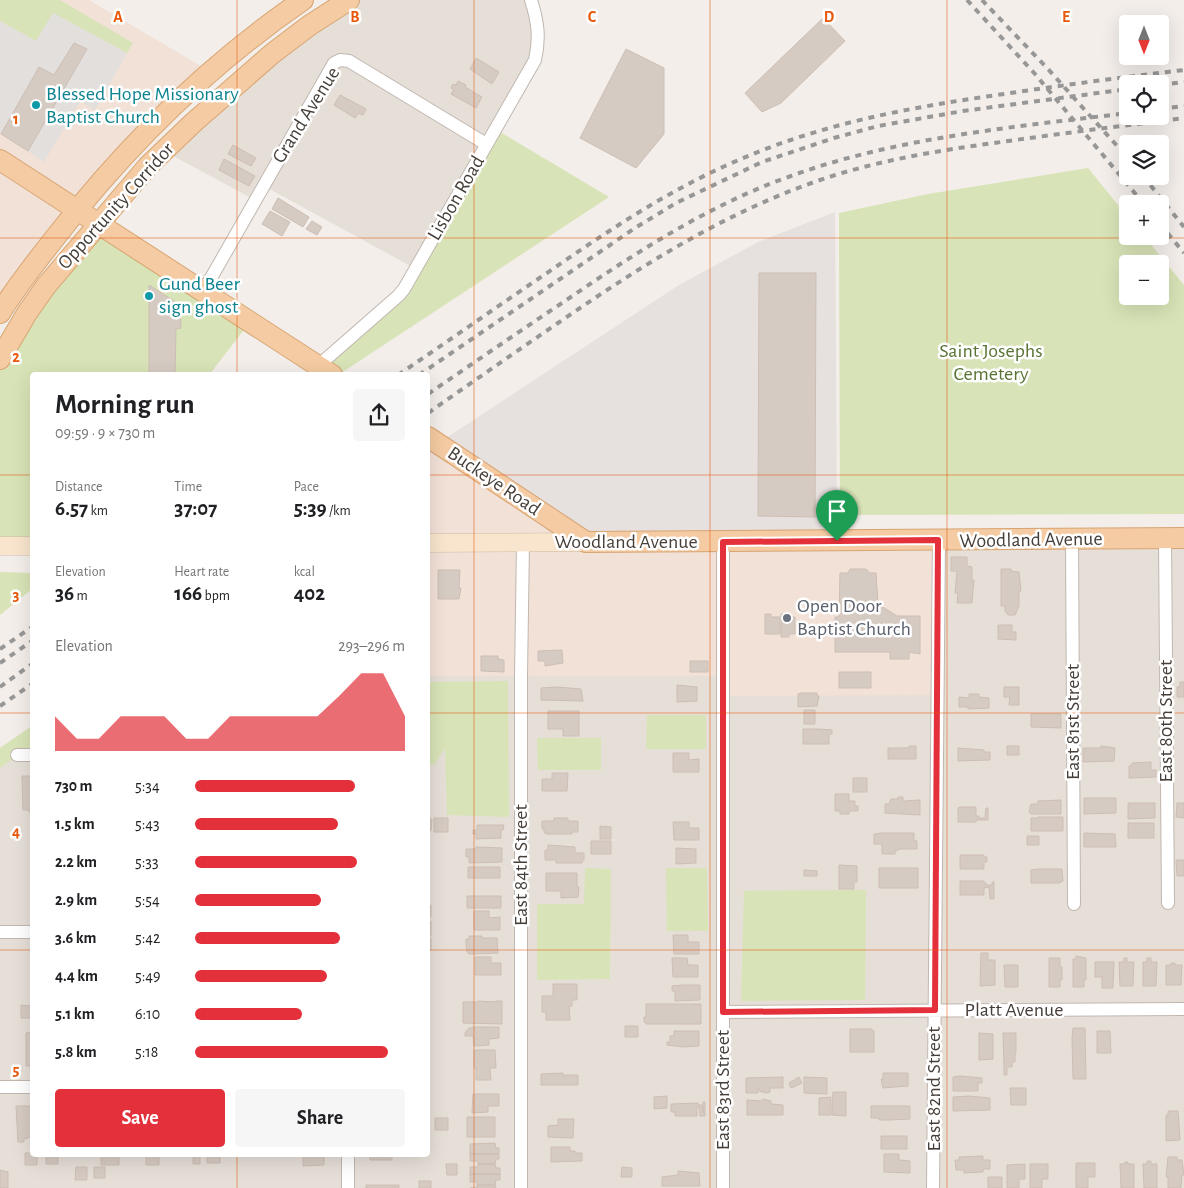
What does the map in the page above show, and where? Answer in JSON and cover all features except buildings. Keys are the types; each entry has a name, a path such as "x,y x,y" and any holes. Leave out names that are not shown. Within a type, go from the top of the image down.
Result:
{"main road":[{"name":"Opportunity Corridor","path":"0,313 22,280 77,210 128,152 174,104 230,54 303,0"},
{"name":"Opportunity Corridor","path":"0,359 27,313 46,286 148,166 194,122 273,53 310,25 349,0"},
{"path":"0,160 325,370"},
{"name":"Buckeye Road","path":"432,440 586,542"},
{"name":"Woodland Avenue","path":"430,543 1175,538"},
{"path":"0,546 30,546"}],"street":[{"name":"Lisbon Road","path":"325,370 404,289 535,60 539,42 538,26 531,0"},
{"name":"Grand Avenue","path":"203,292 334,63 340,60 349,61 486,144"},
{"name":"East 80th Street","path":"1168,903 1175,538"},
{"name":"East 81st Street","path":"1072,539 1074,904"},
{"name":"East 82nd Street","path":"933,1188 938,540"},
{"name":"East 83rd Street","path":"723,542 723,1188"},
{"name":"East 84th Street","path":"521,1188 521,676 523,543"},
{"path":"17,755 30,755"},
{"path":"0,932 30,932"},
{"name":"Platt Avenue","path":"723,1012 1184,1009"},
{"path":"0,1087 30,1087"},
{"path":"348,1157 348,1188"}],"shaded area":[{"path":"0,0 89,0 211,72 196,84 0,313"},
{"path":"349,0 531,0 539,42 416,269 264,186 255,200 164,151"},
{"path":"53,13 127,53 95,110 80,101 44,162 0,133 0,21 36,41"},
{"path":"835,212 837,541 586,542 437,444 679,285 758,242"},
{"path":"437,444 586,542 939,540 937,695 723,696 723,676 430,676 430,449"},
{"path":"1184,538 1184,1188 0,1188 0,748 30,727 30,1157 430,1157 430,676 723,676 939,540"}],"green space":[{"path":"0,0 60,0 133,43 127,53 53,13 36,41 0,21"},
{"path":"495,129 609,197 343,372 331,372 318,366 398,296"},
{"name":"Saint Josephs Cemetery","path":"1088,168 1119,206 1119,245 1151,245 1160,255 1119,255 1119,305 1169,305 1169,267 1184,285 1184,514 840,515 839,213 928,194"},
{"path":"98,223 250,322 211,372 30,372 30,546 0,546 0,359"},
{"path":"0,572 30,573 30,591 0,615"},
{"path":"508,681 509,817 447,815 445,748 435,764 430,765 430,682"},
{"path":"647,715 706,715 706,749 646,749"},
{"path":"30,727 30,747 0,768 0,748"},
{"path":"537,738 601,738 601,770 538,770"},
{"path":"585,868 611,869 610,979 537,980 537,904 584,904"},
{"path":"666,868 707,868 708,931 667,931"},
{"path":"866,890 865,1000 741,1001 744,891"}],"railway":[{"path":"967,0 1035,74 1136,195"},
{"path":"982,0 1048,69 1119,148"},
{"path":"402,372 632,216 701,177 759,151 828,128 932,105 1184,70"},
{"path":"1169,84 1184,82"},
{"path":"423,372 635,228 676,203 762,162 834,138 878,126 963,111 1119,90"},
{"path":"1169,108 1184,106"},
{"path":"430,393 644,249 701,216 760,188 832,163 915,143 957,135 1119,114"},
{"path":"430,412 652,261 750,208 785,193 841,173 928,153 1184,118"},
{"path":"1150,185 1184,227"},
{"path":"1169,235 1184,253"},
{"path":"0,649 30,628"},
{"path":"0,663 30,642"},
{"path":"0,687 30,665"},
{"path":"0,706 30,685"}],"place":[{"name":"Blessed Hope Missionary Baptist Church","path":"36,105"},
{"name":"Gund Beer sign ghost","path":"149,296"},
{"name":"Open Door Baptist Church","path":"787,618"}],"route":[{"path":"938,540 935,1010 723,1012 723,542 837,541 938,540"}]}
